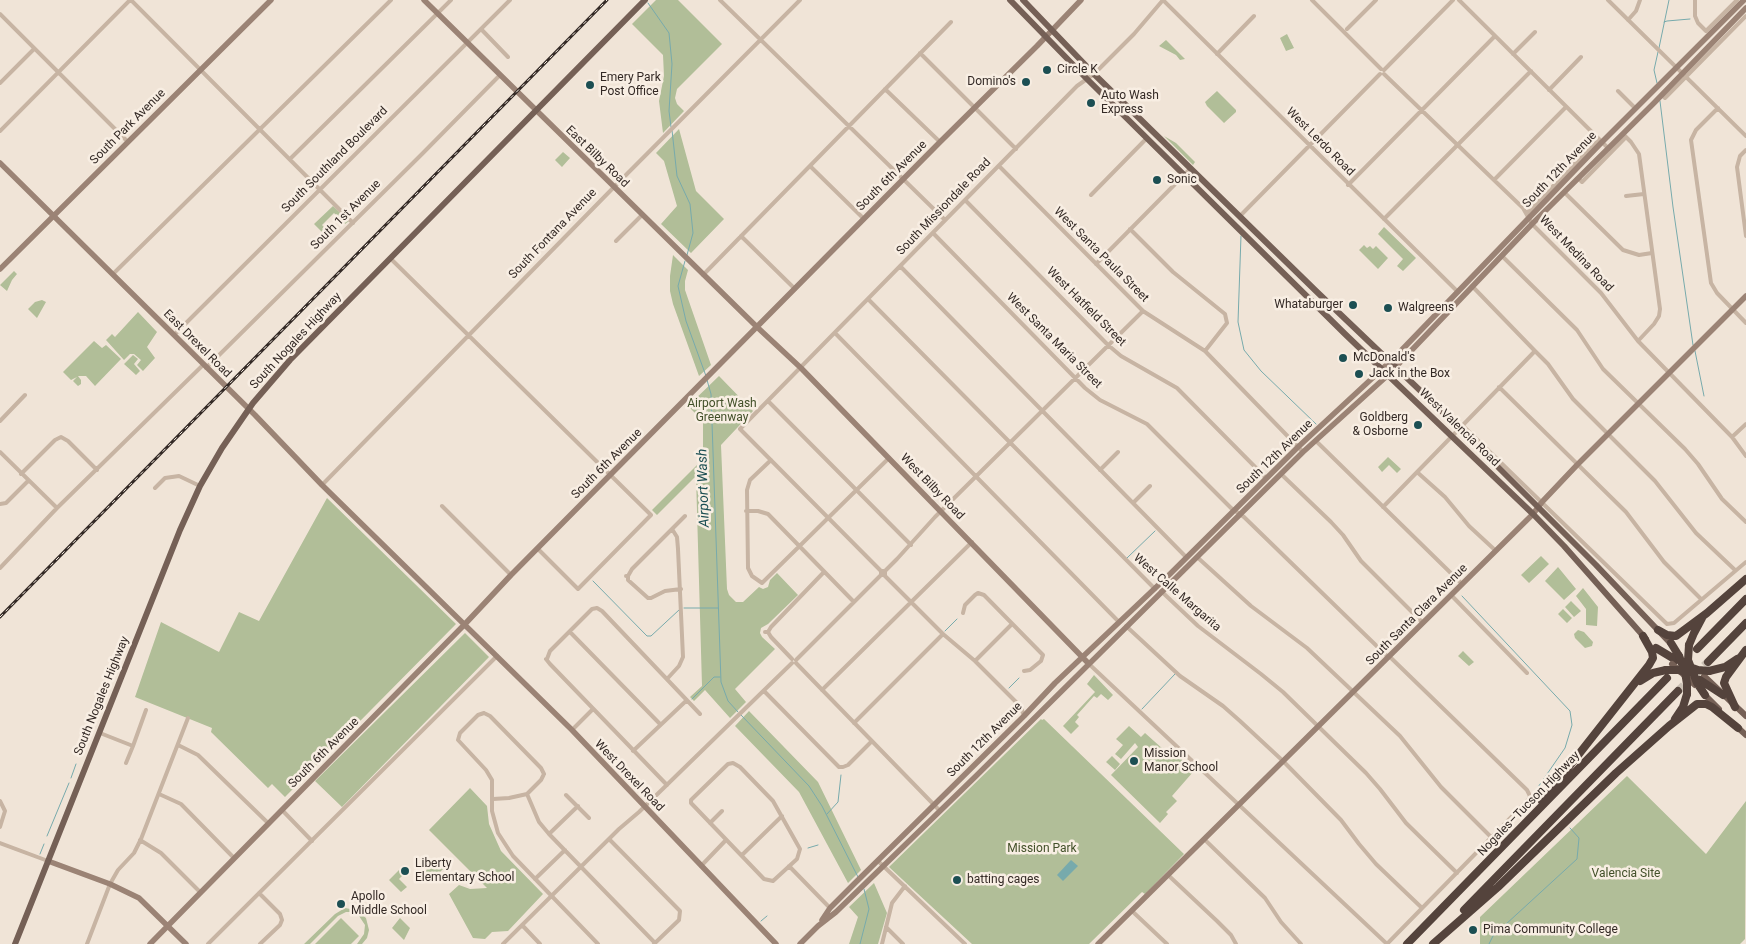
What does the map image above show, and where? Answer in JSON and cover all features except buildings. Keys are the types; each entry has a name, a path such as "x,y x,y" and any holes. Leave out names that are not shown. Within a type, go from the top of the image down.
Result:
{"highway":[{"path":"1658,630 1667,635 1676,636 1707,613 1746,579"},
{"path":"1693,647 1746,599"},
{"path":"1670,726 1683,707 1687,694 1684,666 1693,647 1698,624 1707,613"},
{"path":"1708,662 1746,624"},
{"path":"1514,836 1634,685 1653,658 1651,648 1643,636"},
{"path":"1671,643 1684,666 1701,679 1705,695"},
{"path":"1656,648 1723,695"},
{"path":"1701,679 1725,667 1744,652"},
{"path":"1735,707 1724,683 1726,677 1744,652"},
{"path":"1634,685 1653,673 1666,674 1684,666"},
{"name":"Nogales–Tucson Highway","path":"1407,944 1514,836 1666,674"},
{"path":"1432,944 1678,692"},
{"path":"1432,944 1498,887 1616,773 1697,704 1712,707 1738,728"}],"main road":[{"name":"South Nogales Highway","path":"16,944 180,530 200,486 222,448 274,378 290,360 645,0"},
{"name":"West Valencia Road","path":"1010,0 1086,79 1382,370 1533,514 1656,648"},
{"name":"West Valencia Road","path":"1023,0 1053,29 1094,74 1316,291 1461,427 1540,505 1671,643"},
{"path":"1234,223 1240,216"},
{"path":"1309,297 1316,291"},
{"path":"1705,695 1746,734"},
{"path":"1723,695 1746,716"}],"street":[{"path":"0,130 130,0 353,222"},
{"name":"South Park Avenue","path":"0,269 271,0"},
{"path":"113,274 391,0"},
{"name":"East Bilby Road","path":"424,0 756,327"},
{"path":"290,159 451,0"},
{"name":"South Southland Boulevard","path":"174,335 510,0"},
{"path":"720,0 945,220"},
{"name":"South Fontana Avenue","path":"322,484 800,0"},
{"name":"South 6th Avenue","path":"150,944 511,575 1081,0"},
{"name":"West Lerdo Road","path":"1163,0 1463,297"},
{"name":"South Missiondale Road","path":"771,460 740,429 1077,86 1094,74 1134,34 1163,0"},
{"name":"West Medina Road","path":"1312,0 1528,215 1532,224 1601,293 1638,341 1732,437 1746,456"},
{"path":"1347,29 1376,0"},
{"path":"1240,216 1453,0"},
{"path":"1459,0 1609,149"},
{"path":"1608,0 1746,136"},
{"path":"1628,20 1636,11 1640,0"},
{"path":"1695,0 1695,16 1698,23 1708,33"},
{"name":"South 12th Avenue","path":"818,926 830,908 863,874 1024,716 1082,656 1154,589 1298,447 1390,362 1468,282 1528,215 1600,140 1676,68 1737,0"},
{"name":"South 12th Avenue","path":"1708,33 1744,0"},
{"name":"South 12th Avenue","path":"1684,75 1746,8"},
{"path":"0,14 128,142"},
{"path":"1217,54 1254,16"},
{"name":"South 12th Avenue","path":"1579,179 1582,182 1662,95 1746,16"},
{"path":"703,275 951,22"},
{"path":"480,28 508,57"},
{"path":"1513,54 1535,32"},
{"path":"1348,184 1495,36"},
{"path":"0,83 34,49"},
{"path":"920,53 1016,149"},
{"path":"1549,90 1581,57"},
{"path":"1384,219 1531,71"},
{"name":"South 1st Avenue","path":"1,565 57,508 353,222 500,75"},
{"path":"1244,81 1249,76"},
{"path":"885,89 940,142"},
{"path":"1618,91 1635,108"},
{"path":"1494,180 1566,107"},
{"path":"1718,108 1696,130 1691,140 1711,284 1746,323"},
{"path":"1625,136 1639,154 1660,309 1659,316 1654,324 1638,341"},
{"name":"South 12th Avenue","path":"800,944 884,866 1303,452 1388,375 1532,224 1609,149 1625,136"},
{"path":"1091,195 1147,138"},
{"path":"1746,150 1740,156 1737,167 1746,236"},
{"name":"East Drexel Road","path":"0,163 465,624"},
{"path":"810,166 864,219"},
{"name":"West Santa Paula Street","path":"999,166 1143,311 1205,352 1303,452"},
{"path":"1096,264 1191,168"},
{"path":"1565,193 1623,250 1639,255 1652,253"},
{"path":"1626,196 1644,194"},
{"name":"West Hatfield Street","path":"966,200 1108,346 1121,356 1177,388 1266,478"},
{"path":"616,241 642,215"},
{"path":"1130,229 1173,272 1224,312 1227,320 1225,326 1205,352"},
{"name":"West Santa Maria Street","path":"933,233 1076,379 1100,400 1147,424 1234,510 1527,790 1530,796 1529,799 1492,838"},
{"path":"741,236 794,289"},
{"path":"1502,256 1577,330 1603,369 1685,449 1698,464 1722,499 1746,522"},
{"path":"390,258 470,334 651,515 578,588 538,549"},
{"path":"900,266 1186,557"},
{"path":"1468,282 1548,364 1573,399 1655,481 1696,533 1735,570"},
{"name":"South Santa Clara Avenue","path":"1098,944 1533,514 1608,434 1746,296"},
{"name":"West Calle Margarita","path":"868,300 1154,589 1162,592 1198,626 1283,692 1366,773 1380,788 1406,823 1457,873"},
{"path":"503,944 581,866 645,807 764,691 911,545 941,511 1143,311"},
{"name":"West Bilby Road","path":"756,327 801,368 1089,664"},
{"path":"834,333 1119,622"},
{"path":"1383,506 1535,351"},
{"path":"1500,387 1626,512 1664,562 1701,599 1746,562"},
{"path":"0,421 26,395"},
{"path":"768,401 911,545"},
{"path":"1327,431 1331,422 1329,418"},
{"path":"1732,437 1746,424"},
{"path":"21,474 61,436 97,470"},
{"path":"1316,441 1462,584"},
{"path":"0,452 57,508"},
{"path":"1100,470 1118,452"},
{"path":"889,458 828,518 763,584 752,576 748,568 746,511 748,485 750,480 771,460 828,518 883,573 911,602 943,634 975,661 1020,706 1024,716"},
{"path":"1417,472 1496,551"},
{"path":"1282,474 1331,522 1360,560 1423,623"},
{"path":"155,488 165,478 179,476 200,486"},
{"path":"0,504 6,503 28,480"},
{"path":"1133,502 1150,486"},
{"name":"West Valencia Road","path":"1540,505 1667,624 1674,622 1701,599"},
{"path":"442,506 511,575"},
{"path":"746,511 758,511 768,514 853,601"},
{"path":"681,589 665,591 648,599 628,580 627,576 685,516"},
{"path":"667,679 679,666 682,657 681,589 677,536 672,529"},
{"path":"822,690 972,542"},
{"path":"1089,664 1387,944 1492,838 1441,787 1400,736 1308,648 1251,606 1197,557"},
{"path":"824,572 766,632 940,811"},
{"path":"963,613 965,606 975,595 979,592 984,595 1043,655 1038,664 1030,670 1024,671"},
{"path":"1451,595 1527,673"},
{"path":"666,785 546,659 550,651 592,610 597,608 700,714"},
{"name":"West Drexel Road","path":"465,624 572,730 776,944"},
{"path":"975,661 1012,624"},
{"path":"1126,626 1180,676 1222,706 1283,761 1341,820 1358,844 1376,864 1422,908"},
{"path":"570,632 660,724"},
{"path":"854,723 943,634"},
{"path":"208,944 497,656"},
{"path":"764,691 841,769 848,765 872,741"},
{"path":"633,751 687,700"},
{"path":"1020,706 1026,709 1038,700"},
{"path":"1032,707 1040,713"},
{"path":"572,730 592,709"},
{"path":"126,763 146,710"},
{"path":"492,799 510,798 527,794 545,774 542,768 484,711 456,738 488,774 492,783 492,799 492,811 498,833 513,856 598,944"},
{"path":"87,944 110,884 118,870 134,853 140,840 188,718"},
{"path":"100,732 133,746"},
{"path":"178,745 200,756 268,823"},
{"path":"733,762 740,766 773,801 782,816 800,849 799,856 777,878 769,882 691,802 728,764 733,762"},
{"path":"159,794 181,804 234,858"},
{"path":"527,794 539,822 549,834 654,943 677,922 681,915 678,909 609,839"},
{"path":"566,795 589,818"},
{"path":"0,801 5,811 0,827"},
{"path":"549,834 578,806"},
{"path":"282,810 312,841"},
{"path":"710,823 722,812"},
{"path":"742,855 782,816"},
{"path":"1204,839 1265,898 1281,922 1301,944"},
{"path":"140,840 161,853 200,892"},
{"path":"701,866 726,840"},
{"path":"0,843 110,884 139,898 186,944"},
{"path":"535,880 565,850"},
{"path":"878,861 965,944"},
{"path":"788,866 830,908"},
{"path":"1168,875 1224,928 1236,944"},
{"path":"882,944 892,903 905,886"},
{"path":"259,893 284,920 260,944"},
{"path":"1132,911 1167,944"},
{"path":"522,925 540,944"},
{"path":"886,927 903,944"}],"green space":[{"path":"656,0 678,0 722,44 677,89 675,98 677,104 684,111 663,133 659,101 664,76 663,55 632,24"},
{"path":"1287,34 1294,48 1286,51 1280,38"},
{"path":"1166,40 1185,59 1180,60 1176,55 1159,46"},
{"path":"1217,91 1236,110 1224,123 1205,102"},
{"path":"679,129 696,191 724,219 691,253 661,224 677,206 664,161 656,153"},
{"path":"1164,136 1176,143 1195,162 1193,165"},
{"path":"563,152 570,158 562,167 555,160"},
{"path":"333,206 349,221 345,224 334,213 322,225 333,236 329,239 314,224"},
{"path":"1384,227 1416,258 1403,271 1397,266 1403,259 1378,234"},
{"path":"1364,245 1367,248 1370,246 1373,249 1376,246 1388,258 1378,269 1359,250"},
{"name":"Airport Wash Greenway","path":"673,255 688,270 685,290 711,365 699,376 670,291"},
{"path":"14,271 17,274 7,291 0,285"},
{"path":"42,300 46,302 37,318 28,309 35,302"},
{"path":"138,312 157,332 147,347 155,358 143,371 137,365 141,360 134,354 130,354 124,360 106,340 112,334 115,337"},
{"path":"94,341 102,348 106,345 121,359 95,386 86,376 78,376 81,384 78,386 73,381 77,377 71,380 63,372"},
{"path":"133,355 138,359 134,364 140,371 136,375 124,364"},
{"name":"Airport Wash Greenway","path":"719,376 753,411 721,445 727,589 729,595 736,602 743,602 759,587 763,589 768,587 770,580 777,573 798,595 768,624 761,628 760,633 762,637 775,649 735,689 746,702 730,718 705,690 694,701 690,697 702,686 696,476 657,515 652,510 703,459 703,421 688,406"},
{"path":"1388,457 1401,469 1397,473 1389,465 1382,472 1378,467"},
{"path":"327,498 456,624 285,797 272,784 268,788 211,732 212,728 135,697 161,622 219,652 239,612 259,621"},
{"path":"1541,556 1549,564 1529,583 1521,575"},
{"path":"1558,567 1576,589 1564,600 1545,581"},
{"path":"1583,588 1598,607 1597,626 1586,625 1586,609 1576,596"},
{"path":"1571,601 1581,611 1574,617 1565,607"},
{"path":"1563,609 1572,618 1567,623 1558,614"},
{"path":"1578,630 1584,632 1593,642 1592,646 1585,648 1575,638 1574,634"},
{"path":"465,633 489,657 342,807 315,781"},
{"path":"1463,651 1474,662 1469,666 1458,656"},
{"path":"1094,675 1113,695 1108,700 1101,694 1097,698 1094,696 1077,715 1079,717 1075,722 1079,726 1071,734 1063,726 1095,692 1087,684"},
{"path":"749,711 818,782 861,870 848,883 799,792 735,726"},
{"name":"Mission Park","path":"1041,719 1044,719 1184,854 1145,894 1142,892 1089,944 972,944 889,867"},
{"path":"1129,726 1141,737 1145,733 1173,758 1177,754 1193,772 1172,796 1177,801 1166,812 1168,814 1160,823 1111,775 1138,747 1135,743 1121,759 1115,754 1123,745 1116,739"},
{"path":"1112,756 1120,764 1115,770 1106,762"},
{"name":"Valencia Site","path":"1627,776 1706,854 1746,801 1745,939 1740,944 1480,944 1480,917"},
{"path":"470,788 487,806 489,824 501,851 543,894 508,931 492,932 485,939 473,938 449,894 459,885 470,889 487,888 429,830"},
{"path":"436,860 444,868 433,879 425,871"},
{"path":"399,870 403,875 399,879 407,887 401,892 389,880"},
{"path":"874,883 887,913 878,944 849,944 858,917 849,907"},
{"path":"345,908 356,910 366,918 369,930 367,938 362,944 357,944 364,934 365,925 359,916 346,912 338,916 310,944 304,944 335,914"},
{"path":"341,918 359,936 351,944 315,944"},
{"path":"400,918 410,928 404,940 392,928"}],"water":[{"path":"1071,860 1078,866 1063,881 1057,875"}],"waterway":[{"path":"1659,48 1669,0"},
{"name":"Airport Wash","path":"648,3 669,33 672,64 669,111 671,127"},
{"path":"1664,22 1690,19"},
{"path":"1657,83 1654,70 1658,52"},
{"path":"1660,101 1693,345"},
{"name":"Airport Wash","path":"672,130 677,176 690,204 693,233 687,255"},
{"path":"1241,236 1238,322 1244,350 1261,371 1316,424"},
{"name":"Airport Wash","path":"685,261 678,286 686,321 706,376"},
{"path":"1695,351 1704,396"},
{"name":"Airport Wash","path":"707,380 711,394 721,682 728,701 738,712"},
{"path":"1127,558 1155,531"},
{"path":"593,581 647,636 651,636 679,610"},
{"path":"1462,596 1570,711 1572,725 1565,748 1536,790"},
{"path":"684,608 718,608"},
{"path":"945,631 957,619"},
{"path":"1142,709 1175,674"},
{"path":"103,697 112,677"},
{"path":"692,699 714,677 720,677"},
{"path":"1009,688 1019,678"},
{"path":"91,725 101,703"},
{"name":"Airport Wash","path":"741,715 809,786 822,806 858,877"},
{"path":"80,755 89,730"},
{"path":"71,778 76,764"},
{"path":"827,814 838,802 841,775"},
{"path":"47,836 69,783"},
{"path":"1489,944 1493,936 1577,859 1579,838 1570,828"},
{"path":"40,854 44,844"},
{"path":"808,848 818,845"},
{"name":"Airport Wash","path":"860,944 869,909 864,889"},
{"path":"761,921 767,916"}],"tunnel":[{"path":"1678,691 1708,662"}],"railway":[{"path":"0,617 607,0"}],"place":[{"name":"Circle K","path":"1047,70"},
{"name":"Domino's","path":"1026,82"},
{"name":"Emery Park Post Office","path":"590,85"},
{"name":"Auto Wash Express","path":"1091,103"},
{"name":"Sonic","path":"1157,180"},
{"name":"Whataburger","path":"1353,305"},
{"name":"Walgreens","path":"1388,308"},
{"name":"McDonald's","path":"1343,358"},
{"name":"Jack in the Box","path":"1359,374"},
{"name":"Goldberg & Osborne","path":"1418,425"},
{"name":"Mission Manor School","path":"1134,761"},
{"name":"Liberty Elementary School","path":"405,871"},
{"name":"batting cages","path":"957,880"},
{"name":"Apollo Middle School","path":"341,904"},
{"name":"Pima Community College","path":"1473,930"}]}
